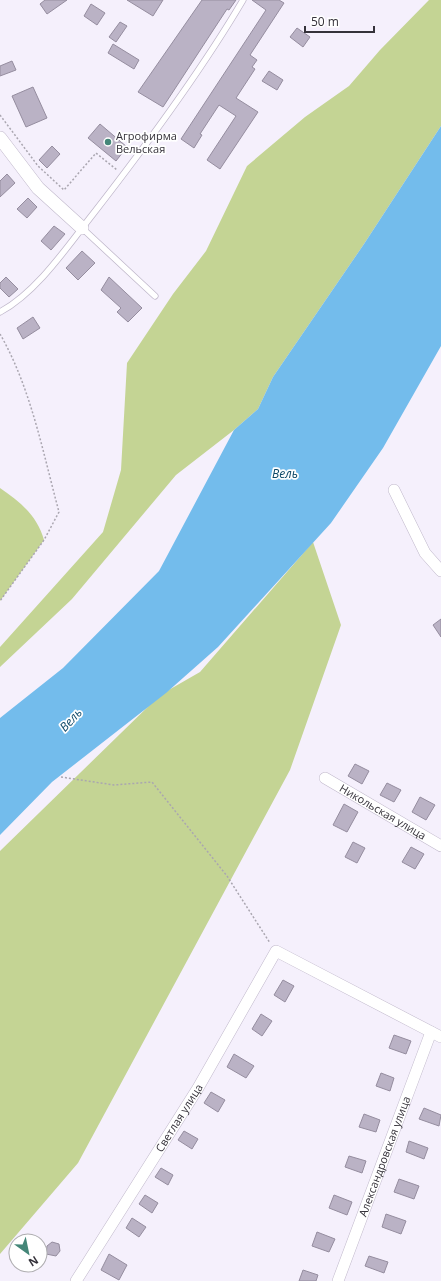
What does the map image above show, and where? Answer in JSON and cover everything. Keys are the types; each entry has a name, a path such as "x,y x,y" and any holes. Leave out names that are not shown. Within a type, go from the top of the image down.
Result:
{"street":[{"path":"0,138 38,188 82,228"},
{"path":"394,490 424,553 441,571"},
{"name":"Никольская улица","path":"325,778 441,846"},
{"path":"276,951 436,1034"},
{"name":"Светлая улица","path":"76,1281 198,1088 276,951"},
{"name":"Александровская улица","path":"338,1281 436,1034"}],"lane":[{"path":"0,312 16,304 34,287 82,228 123,175 181,93 243,0"},
{"path":"82,228 155,296"}],"path":[{"path":"0,115 38,166 64,190 96,153 123,175"},
{"path":"0,334 10,350 23,383 59,512 44,540 0,601"},
{"path":"61,777 114,785 152,782 227,876 276,951"}],"green space":[{"path":"429,0 441,0 441,126 364,244 273,377 258,409 234,430 176,475 72,599 0,667 0,647 103,532 121,470 127,363 173,294 206,251 247,166 305,117 349,86 380,50"},
{"path":"0,488 27,510 37,523 44,540 0,601"},
{"path":"313,542 341,625 290,770 78,1163 18,1233 8,1233 8,1245 0,1254 0,851 160,695 200,672"}],"water":[{"name":"Вель","path":"441,126 441,346 383,448 331,523 218,647 166,693 52,782 0,835 0,718 63,668 159,571 234,430 258,409 273,377 364,244"}],"building":[{"path":"45,0 67,0 47,14 40,4"},
{"path":"127,0 163,0 153,16"},
{"path":"202,0 236,0 229,10 227,9 163,107 138,92"},
{"path":"252,0 279,0 284,3 250,55 257,60 252,67 255,69 236,98 258,112 220,169 207,160 236,116 219,105 200,134 202,135 194,148 181,139 266,10"},
{"path":"91,4 105,13 97,25 84,16"},
{"path":"120,22 127,26 116,42 109,37"},
{"path":"297,28 310,37 303,47 290,37"},
{"path":"113,44 139,60 134,69 108,53"},
{"path":"12,61 16,70 0,76 0,66"},
{"path":"269,71 283,80 277,90 262,81"},
{"path":"33,87 47,118 26,127 12,96"},
{"name":"Агрофирма Вельская","path":"100,124 127,147 116,161 88,138"},
{"path":"52,146 60,154 47,168 39,160"},
{"path":"7,174 15,183 0,197 0,181"},
{"path":"28,198 37,207 27,218 17,209"},
{"path":"54,226 65,234 51,250 41,241"},
{"path":"82,251 95,263 78,280 66,268"},
{"path":"6,277 18,289 9,297 0,288 0,283"},
{"path":"109,277 142,308 128,322 117,312 121,308 101,290"},
{"path":"33,317 40,328 23,339 17,328"},
{"path":"441,619 441,637 433,625"},
{"path":"355,764 369,771 362,784 348,776"},
{"path":"387,783 401,790 394,802 380,795"},
{"path":"420,797 435,805 426,820 412,812"},
{"path":"344,804 358,812 347,832 333,825"},
{"path":"353,842 365,848 357,863 345,857"},
{"path":"411,847 424,854 415,869 402,862"},
{"path":"283,980 294,986 285,1002 274,995"},
{"path":"261,1014 272,1021 262,1036 252,1029"},
{"path":"394,1035 411,1041 406,1054 389,1048"},
{"path":"234,1054 254,1066 246,1078 227,1067"},
{"path":"381,1073 394,1078 390,1091 376,1086"},
{"path":"211,1092 225,1100 218,1112 204,1103"},
{"path":"424,1108 441,1115 439,1126 419,1119"},
{"path":"364,1114 380,1120 376,1132 359,1127"},
{"path":"184,1131 198,1139 192,1149 178,1140"},
{"path":"409,1141 428,1148 424,1159 406,1152"},
{"path":"349,1156 366,1161 362,1173 345,1167"},
{"path":"161,1168 173,1175 168,1185 155,1177"},
{"path":"399,1179 419,1186 414,1199 394,1192"},
{"path":"145,1195 158,1203 152,1213 139,1204"},
{"path":"334,1195 352,1202 347,1215 329,1208"},
{"path":"386,1214 406,1221 401,1234 382,1227"},
{"path":"132,1218 146,1227 139,1237 126,1228"},
{"path":"317,1232 335,1239 329,1252 312,1246"},
{"path":"52,1242 59,1244 60,1251 56,1256 48,1254 48,1245"},
{"path":"109,1254 127,1265 119,1280 101,1270"},
{"path":"369,1256 388,1262 384,1273 365,1266"},
{"path":"303,1270 318,1275 316,1281 299,1281"}],"place":[{"name":"Агрофирма Вельская","path":"108,142"}]}
